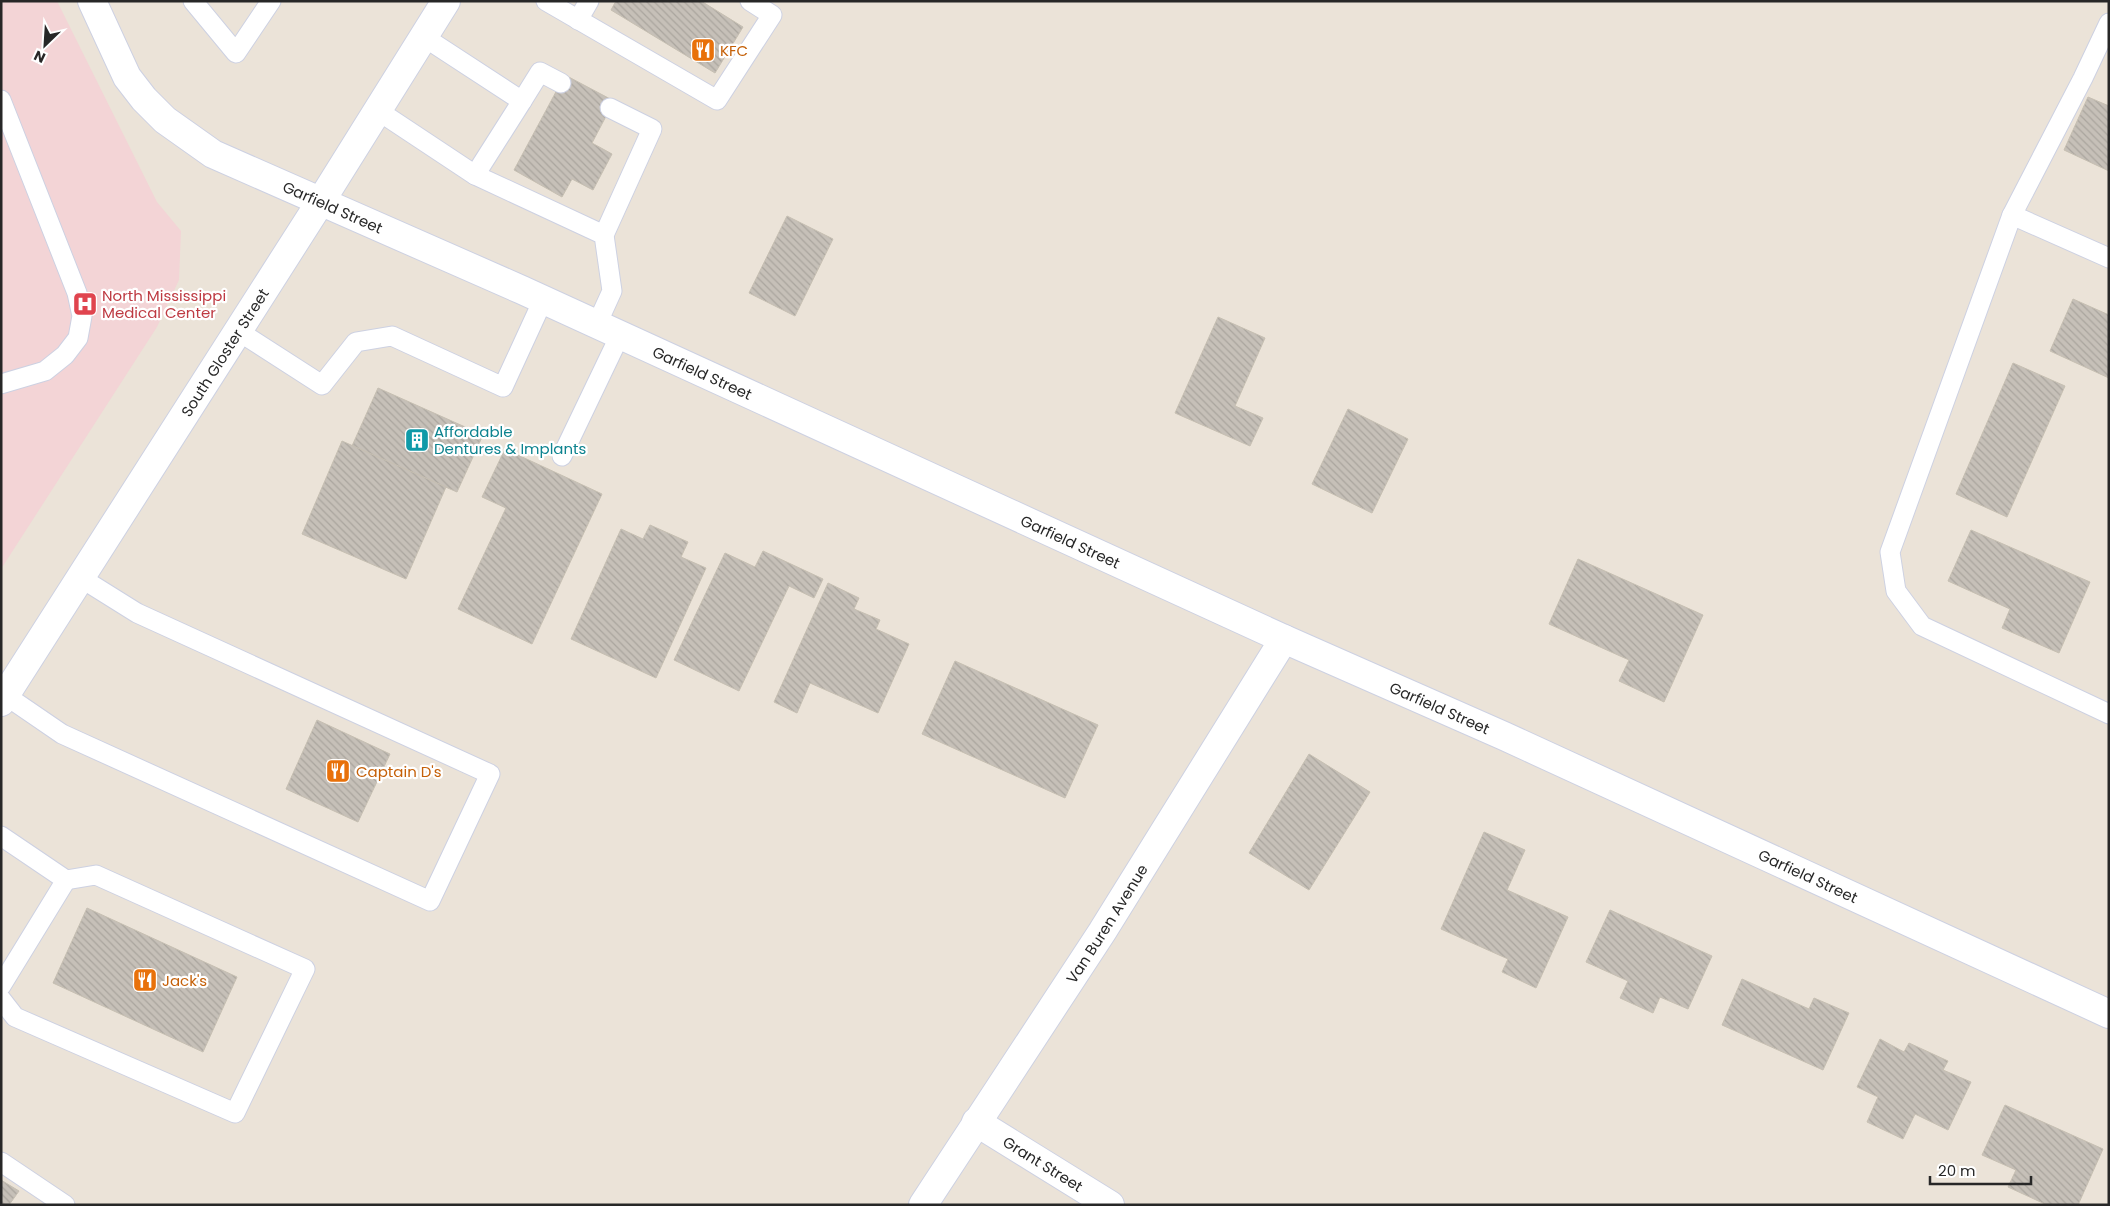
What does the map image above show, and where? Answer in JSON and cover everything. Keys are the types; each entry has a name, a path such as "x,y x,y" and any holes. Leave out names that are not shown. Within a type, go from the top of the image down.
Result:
{"street":[{"name":"Garfield Street","path":"92,1 127,77 165,120 213,154 543,300 1284,639 1504,736 2109,1014"},
{"name":"South Gloster Street","path":"3,698 321,201 446,1"},
{"name":"Van Buren Avenue","path":"923,1205 1102,932 1284,639"},
{"name":"Grant Street","path":"976,1122 1110,1205"}],"lane":[{"path":"193,1 236,53 271,1"},
{"path":"546,1 717,100 772,15 750,1"},
{"path":"578,20 589,1"},
{"path":"2109,23 2083,78 2012,215 1890,552 1896,591 1922,626 2109,714"},
{"path":"424,37 522,101"},
{"path":"476,175 540,72 561,83"},
{"path":"1,100 77,293 82,316 78,338 65,355 45,371 1,384"},
{"path":"562,456 609,330 612,291 604,235 652,129 610,108"},
{"path":"377,110 476,175 604,235"},
{"path":"2012,215 2109,258"},
{"path":"238,330 322,385 356,342 392,336 503,387 543,300"},
{"path":"3,698 62,734 430,901 490,774 137,613 81,578"},
{"path":"1,836 66,880 96,875 305,969 236,1113 15,1017 1,1000"},
{"path":"1,986 66,880"},
{"path":"1,1162 65,1205"}],"shaded area":[{"name":"North Mississippi Medical Center","path":"1,1 57,1 157,202 181,231 179,280 157,327 1,569"}],"building":[{"name":"KFC","path":"616,1 701,1 743,27 715,73 611,10"},
{"path":"565,75 614,101 592,143 612,154 593,190 572,179 562,197 514,170"},
{"path":"2088,97 2109,106 2109,171 2064,150"},
{"path":"787,216 833,239 795,316 749,293"},
{"path":"2073,299 2109,315 2109,378 2050,351"},
{"path":"1218,317 1265,338 1235,406 1263,418 1250,446 1175,413"},
{"path":"2013,363 2065,386 2007,517 1956,494"},
{"name":"Affordable Dentures & Implants","path":"378,388 483,435 457,492 352,446"},
{"path":"1348,409 1408,439 1372,513 1312,484"},
{"path":"342,441 446,487 406,579 302,534"},
{"path":"505,449 602,494 532,644 458,609 506,508 482,497"},
{"path":"650,525 688,542 681,557 706,568 656,678 571,639 621,529 643,539"},
{"path":"1971,530 2090,582 2059,653 2002,628 2010,609 1948,581"},
{"path":"763,551 823,579 814,598 789,586 739,691 674,660 725,553 755,567"},
{"path":"1578,559 1703,615 1664,702 1619,681 1629,660 1549,624"},
{"path":"828,583 859,598 854,609 880,620 876,629 909,644 878,713 810,683 797,713 774,702"},
{"path":"955,661 1098,725 1065,798 922,734"},
{"name":"Captain D's","path":"317,720 390,754 358,822 286,789"},
{"path":"1309,754 1370,792 1309,890 1249,853"},
{"path":"1484,832 1525,850 1507,890 1568,917 1536,988 1502,972 1508,959 1441,929"},
{"name":"Jack's","path":"87,908 237,977 203,1052 53,983"},
{"path":"1610,910 1712,956 1688,1009 1660,997 1653,1013 1620,998 1628,981 1586,962"},
{"path":"1742,979 1809,1009 1814,998 1849,1013 1823,1070 1722,1025"},
{"path":"1880,1039 1904,1052 1909,1043 1948,1061 1943,1070 1971,1082 1948,1130 1915,1114 1903,1139 1867,1122 1878,1097 1857,1087"},
{"path":"2005,1105 2103,1149 2078,1205 2047,1205 2008,1187 2016,1170 1982,1155"},
{"path":"1,1180 19,1191 9,1205 1,1205"}],"place":[{"name":"KFC","path":"703,50"},
{"name":"North Mississippi Medical Center","path":"85,304"},
{"name":"Affordable Dentures & Implants","path":"417,440"},
{"name":"Captain D's","path":"338,771"},
{"name":"Jack's","path":"145,980"}]}
